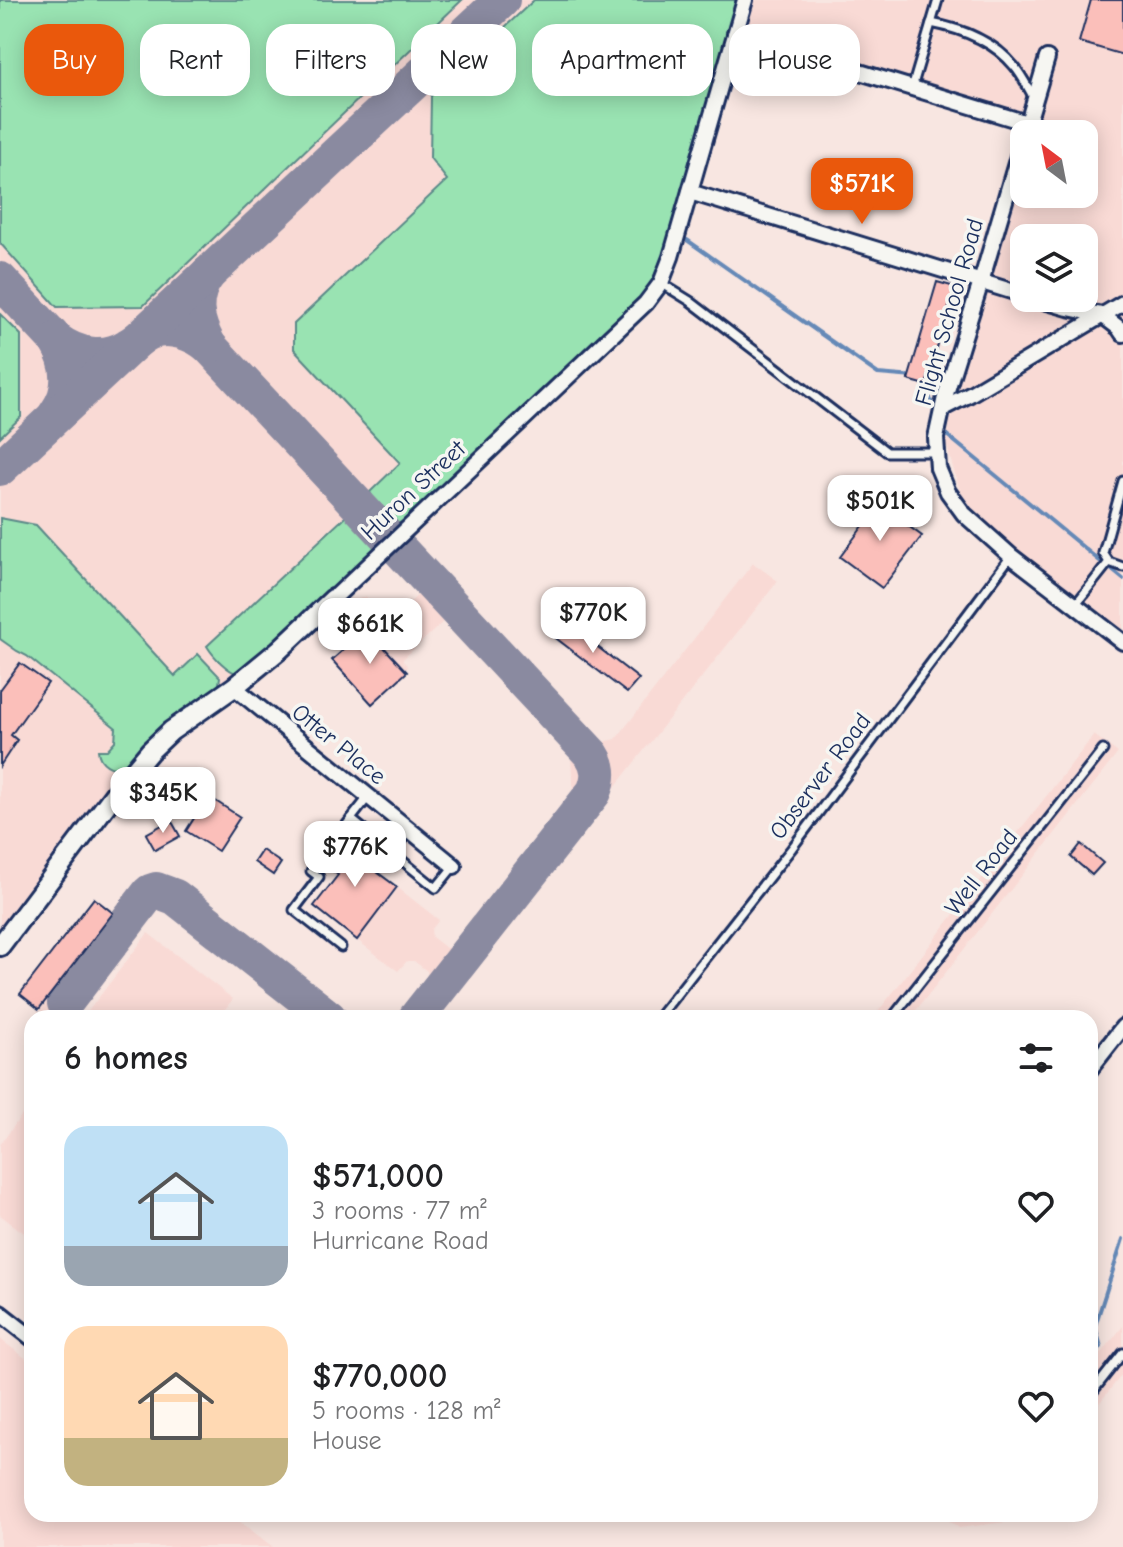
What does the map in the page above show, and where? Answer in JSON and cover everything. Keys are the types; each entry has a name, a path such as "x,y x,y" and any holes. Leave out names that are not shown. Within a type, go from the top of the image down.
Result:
{"street":[{"name":"Huron Street","path":"738,24 745,0"},
{"name":"Huron Street","path":"0,946 150,751 171,731 234,687 279,650 646,303 661,283 671,257 729,55"},
{"name":"Flight School Road","path":"1028,120 1047,58"},
{"path":"860,72 1017,120"},
{"name":"Flight School Road","path":"1010,182 943,408 936,438 938,468 948,492 964,514 1011,556 1123,642"},
{"path":"690,192 1010,291"},
{"path":"943,408 1123,303"},
{"path":"1087,312 1102,315 1123,334"},
{"name":"Otter Place","path":"234,687 454,866"},
{"path":"1098,1059 1123,1027"},
{"path":"0,1313 24,1332"}],"lane":[{"path":"912,88 938,0"},
{"path":"931,23 960,29 986,42 1014,66 1034,98"},
{"path":"661,283 690,301 887,452 937,452"},
{"path":"1123,481 1103,553 1109,562 1123,567"},
{"name":"Observer Road","path":"664,1010 792,848 1011,556"},
{"path":"1075,605 1109,562"},
{"name":"Well Road","path":"898,1010 1103,750"},
{"path":"341,947 294,910 319,877 311,871 369,796"},
{"path":"351,819 436,888 454,866"},
{"path":"393,853 410,830"},
{"path":"898,1010 917,986"},
{"path":"1098,1385 1123,1353"}],"shaded area":[{"path":"0,0 1123,0 1123,638 1019,557 964,504 946,444 957,381 990,284 1010,208 1098,208 1098,120 1010,120 860,77 860,24 729,24 729,86 672,277 399,528 599,743 616,739 753,563 778,581 438,1010 404,1010 428,978 427,971 414,961 407,961 398,971 357,940 398,888 439,920 431,930 432,937 446,948 452,947 573,793 571,755 445,620 403,659 408,667 405,670 349,609 366,597 390,621 420,593 378,548 161,747 0,955"},
{"path":"1094,735 1118,753 916,1010 879,1010"},
{"path":"150,879 166,890 175,879 343,1010 296,1010 156,901 149,902 68,1010 39,1009 113,913 121,918"},
{"path":"148,933 233,999 224,1010 89,1010"},
{"path":"24,1112 24,1233 0,1215 0,1145"},
{"path":"1123,1326 1123,1373 1098,1405 1098,1358"},
{"path":"0,1339 24,1357 24,1522 240,1522 273,1547 0,1547"},
{"path":"951,1522 1006,1522 959,1528"}],"green space":[{"path":"0,0 462,0 437,24 411,24 411,49 395,64 395,24 266,24 266,96 362,96 143,306 57,307 0,243"},
{"path":"534,0 739,0 732,24 729,24 729,34 713,88 713,24 532,24 532,96 711,96 666,248 651,283 639,301 403,522 395,524 370,492 400,463 294,349 294,324 447,180 430,158 431,96 516,96 516,24 508,24"},
{"path":"0,314 21,335 21,417 0,437"},
{"path":"345,517 351,518 378,548 239,674 226,667 207,646"},
{"path":"0,518 36,525 175,676 198,654 220,677 218,690 125,769 107,765 99,755 98,750 107,750 115,741 116,728 27,656 0,639"}],"building":[{"path":"1091,0 1123,0 1123,55 1079,42"},
{"path":"937,282 955,287 926,385 908,380"},
{"path":"867,496 922,536 882,588 840,557 863,526 857,521 861,516 856,512"},
{"path":"559,617 639,679 627,693 548,632"},
{"path":"367,629 407,672 372,704 332,660"},
{"path":"20,663 48,683 11,735 17,740 0,766 0,690"},
{"path":"208,796 240,817 218,851 186,831"},
{"path":"171,820 180,836 155,850 146,834"},
{"path":"355,840 385,862 377,872 397,887 357,940 314,906 338,875 325,865 344,841"},
{"path":"1081,844 1103,863 1092,875 1071,857"},
{"path":"262,850 281,863 273,875 254,862"},
{"path":"94,898 113,913 39,1009 20,994"}],"waterway":[{"path":"687,240 878,374 914,377"},
{"path":"924,383 933,406"},
{"path":"942,431 1101,562"},
{"path":"1112,570 1123,579"},
{"path":"1098,1317 1123,1239"},
{"path":"1098,1336 1101,1347 1098,1349"}],"taxiway":[{"path":"0,468 502,0"},
{"path":"56,414 68,386 65,358 56,340 73,350 101,355 119,351 150,332 174,329 196,337 209,346 196,310 199,292 208,274"},
{"path":"0,280 56,340"},
{"path":"209,346 592,755 597,764 594,792 422,1010"},
{"path":"65,1003 150,892 156,890 175,897 319,1010"}]}
